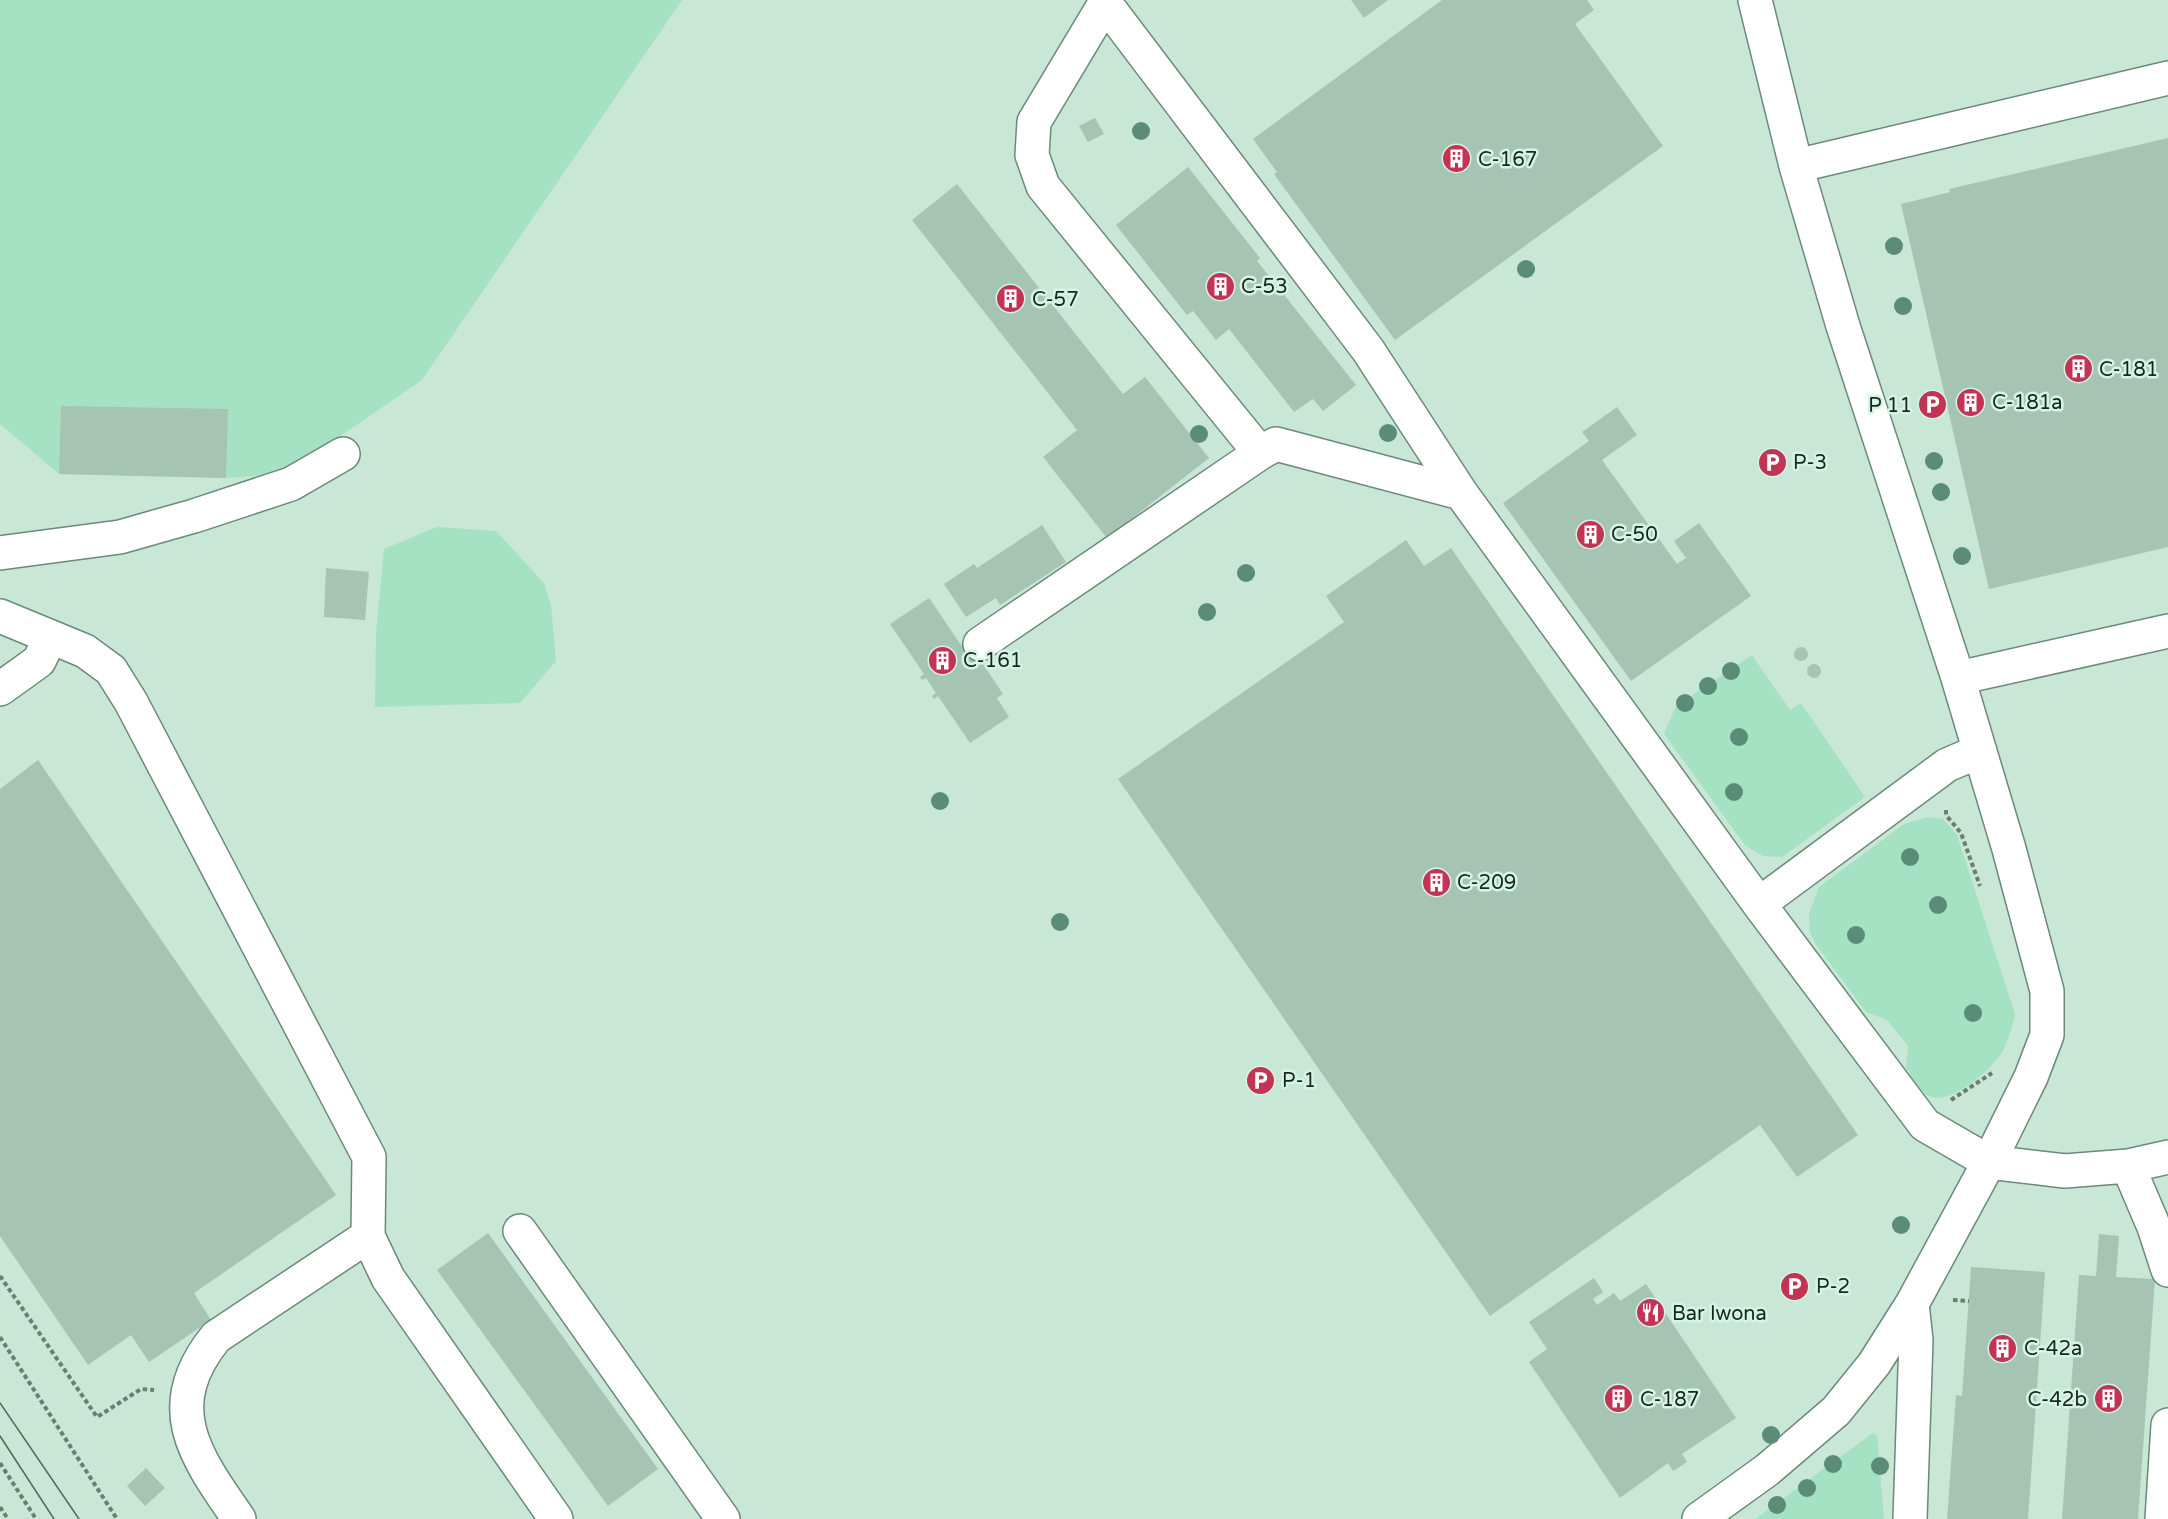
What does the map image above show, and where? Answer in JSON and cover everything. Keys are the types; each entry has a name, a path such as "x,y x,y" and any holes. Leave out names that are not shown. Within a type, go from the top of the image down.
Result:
{"lane":[{"path":"1699,1519 1767,1470 1836,1411 1874,1364 1911,1304 1989,1162 2044,1046 2047,1035 2047,991 1980,751 1864,391 1796,166 1755,0"},
{"path":"1260,453 1042,186 1032,155 1034,122 1106,2 1368,350 1461,493 1760,904 1925,1125 1989,1162 2065,1171 2128,1166 2168,1157"},
{"path":"1796,166 2168,78"},
{"path":"980,644 1276,444 1461,493"},
{"path":"0,553 120,537 194,516 291,484 343,454"},
{"path":"0,616 85,651 96,658 111,670 131,702 369,1157 368,1236 388,1278 556,1519"},
{"path":"1958,678 2168,631"},
{"path":"0,689 39,661 50,638"},
{"path":"1760,904 1947,765 1980,751"},
{"path":"2128,1166 2154,1227 2168,1270"},
{"path":"520,1231 723,1519"},
{"path":"239,1519 201,1462 191,1442 187,1403 189,1380 195,1367 216,1337 368,1236"},
{"path":"1910,1519 1916,1340 1911,1304"},
{"path":"2162,1519 2168,1425"}],"path":[{"path":"1946,815 1947,765"},
{"path":"1936,813 1946,815 1961,833 1982,894"},
{"path":"1941,1103 1958,1097 1999,1068 1994,1078"},
{"path":"0,1276 97,1417 141,1389 158,1391"},
{"path":"0,1337 117,1519"},
{"path":"0,1463 36,1519"},
{"path":"0,1507 8,1519"}],"green space":[{"path":"0,0 682,0 422,380 333,441 324,454 286,474 226,478 59,474 0,424"},
{"path":"437,527 496,531 544,583 551,605 556,661 520,703 375,707 376,633 384,549"},
{"path":"1752,655 1790,710 1801,703 1865,797 1782,857 1763,856 1745,845 1664,734 1676,706"},
{"path":"1928,817 1943,819 1957,835 2015,1014 2006,1045 1996,1061 1969,1085 1948,1096 1938,1098 1922,1091 1906,1068 1908,1046 1887,1020 1866,1012 1815,943 1810,932 1809,914 1819,887 1904,824"},
{"path":"1873,1433 1877,1435 1884,1519 1755,1519"}],"building":[{"path":"1351,0 1388,0 1364,18"},
{"name":"C-167","path":"1442,0 1587,0 1594,10 1575,24 1663,146 1395,340 1274,174 1277,172 1253,139"},
{"path":"1095,118 1104,134 1088,142 1079,126"},
{"name":"C-181","path":"2168,138 2168,547 1989,589 1901,204 1950,192 1949,189"},
{"name":"C-53","path":"1188,167 1260,258 1257,261 1356,385 1323,411 1313,399 1294,412 1229,329 1216,340 1193,311 1187,315 1116,225"},
{"name":"C-57","path":"957,184 1123,394 1145,377 1209,458 1107,538 1043,457 1077,430 912,220"},
{"path":"61,406 228,409 226,478 59,474"},
{"name":"C-50","path":"1617,407 1637,435 1602,460 1677,564 1686,558 1674,541 1699,523 1751,596 1631,681 1503,503 1589,441 1582,432"},
{"path":"1042,525 1066,562 1000,605 996,598 966,617 944,584 974,564 977,568"},
{"name":"C-209","path":"1406,540 1424,566 1451,548 1858,1135 1797,1177 1760,1125 1490,1316 1118,779 1344,622 1326,596"},
{"path":"326,568 369,572 365,620 324,617"},
{"name":"C-161","path":"929,598 961,645 967,640 1003,694 997,698 1009,717 970,743 938,696 934,699 932,696 936,693 926,678 922,680 920,677 924,674 890,624"},
{"path":"1801,647 1806,649 1808,654 1806,659 1801,661 1796,659 1794,654 1796,649"},
{"path":"1814,664 1819,666 1821,671 1819,676 1814,678 1809,676 1807,671 1809,666"},
{"path":"38,760 336,1195 194,1293 211,1320 149,1362 131,1335 88,1365 0,1236 0,789"},
{"path":"488,1233 658,1469 608,1506 437,1270"},
{"name":"C-42b","path":"2099,1234 2119,1236 2116,1277 2155,1279 2138,1519 2062,1519 2079,1275 2096,1276"},
{"name":"C-42a","path":"1971,1267 2045,1272 2028,1519 1947,1519 1956,1395 1962,1396"},
{"name":"C-187","path":"1594,1278 1603,1292 1593,1299 1597,1305 1614,1293 1620,1301 1646,1284 1736,1418 1682,1454 1687,1462 1673,1471 1668,1463 1620,1498 1529,1362 1547,1349 1529,1322"},
{"path":"146,1468 165,1488 145,1506 127,1486"}],"tram line":[{"path":"0,1403 79,1519"},
{"path":"0,1436 54,1519"}],"place":[{"name":"C-167","path":"1457,159"},
{"name":"C-53","path":"1220,286"},
{"name":"C-57","path":"1011,299"},
{"name":"C-181","path":"2078,369"},
{"name":"C-181a","path":"1971,402"},
{"name":"P 11","path":"1933,405"},
{"name":"P-3","path":"1772,462"},
{"name":"C-50","path":"1590,534"},
{"name":"C-161","path":"942,660"},
{"name":"C-209","path":"1436,882"},
{"name":"P-1","path":"1261,1080"},
{"name":"P-2","path":"1795,1286"},
{"name":"Bar Iwona","path":"1651,1313"},
{"name":"C-42a","path":"2003,1348"},
{"name":"C-187","path":"1619,1399"},
{"name":"C-42b","path":"2108,1399"}]}
